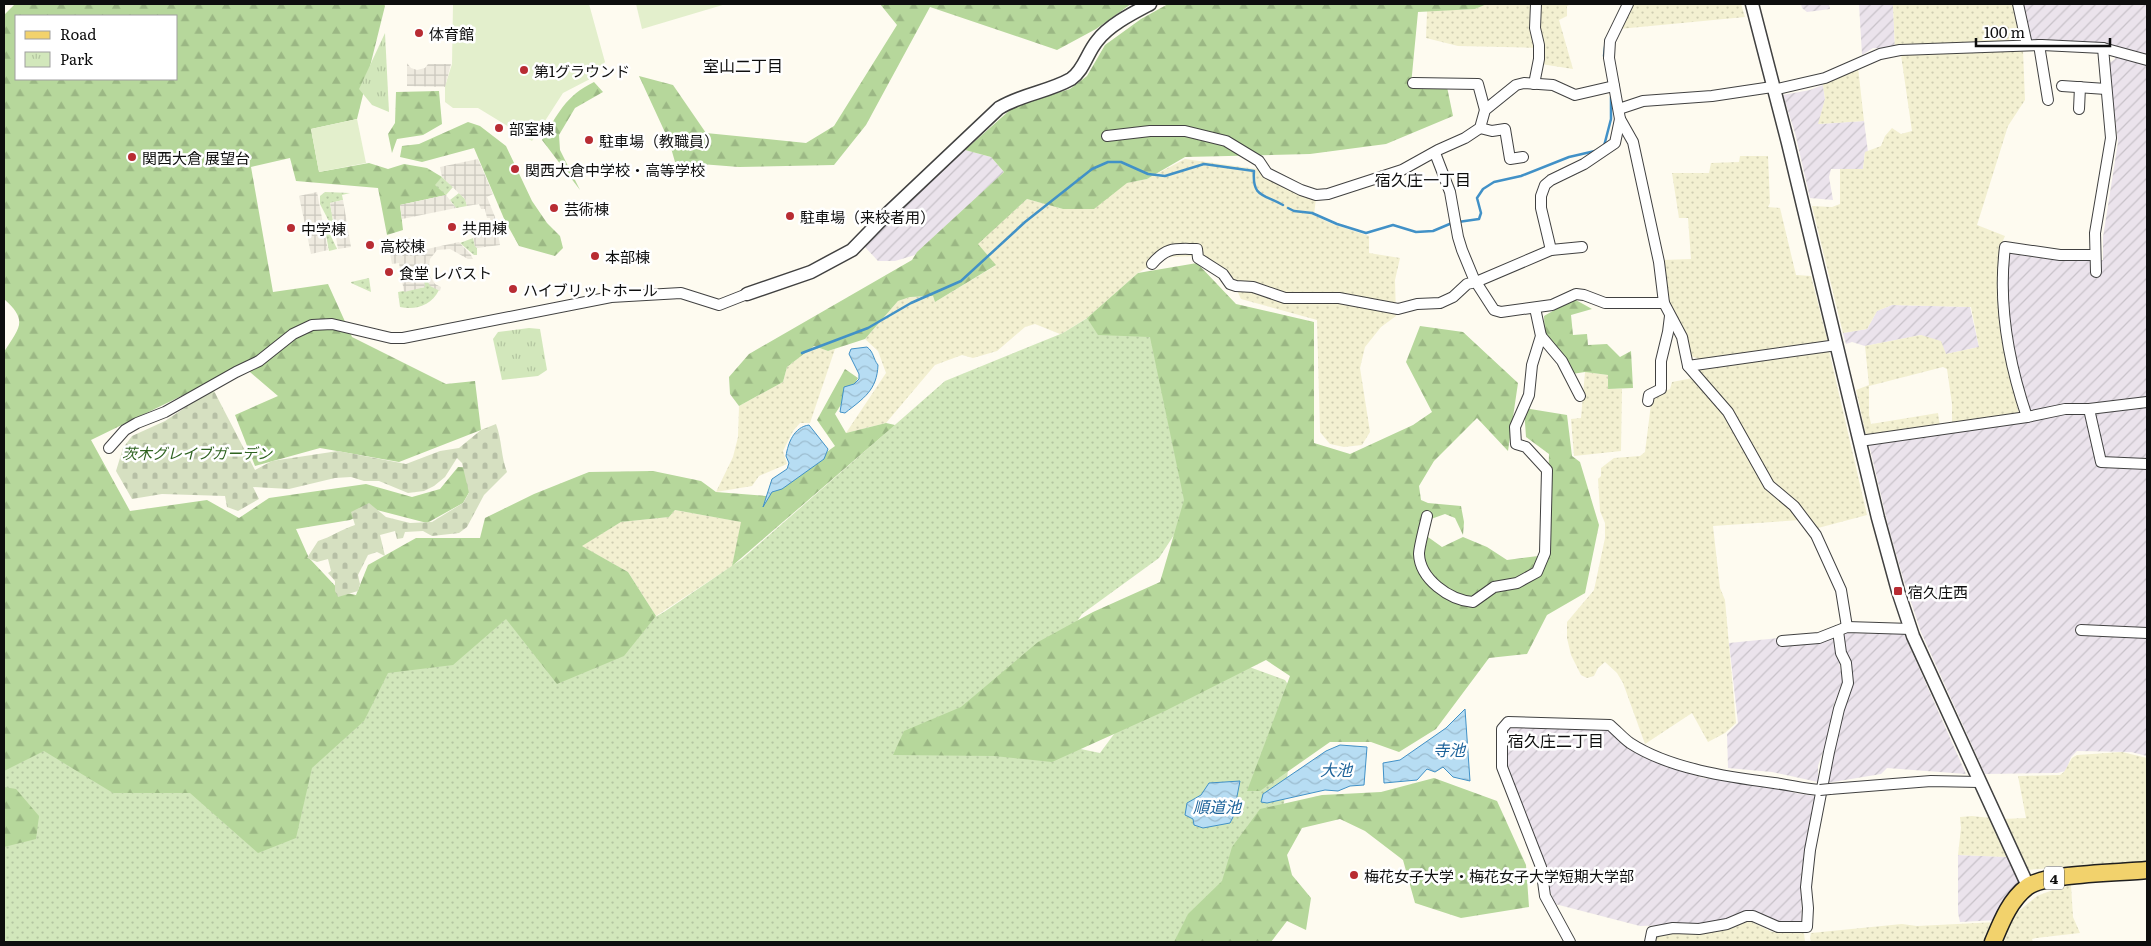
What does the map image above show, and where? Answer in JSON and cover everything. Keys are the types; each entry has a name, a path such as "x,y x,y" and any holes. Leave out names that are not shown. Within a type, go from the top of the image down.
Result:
{"main road":[{"name":"4","path":"1992,942 2006,912 2028,886 2057,878 2147,870"}],"street":[{"path":"109,448 125,430 165,412 228,376 259,361 293,334 312,325 332,324 391,338 403,338 611,297 681,293 719,305 811,272 852,250 889,212 999,108 1021,96 1046,90 1071,78 1082,68 1097,40 1106,32 1150,4"},
{"path":"1534,84 1539,59 1539,45 1535,28 1536,4"},
{"path":"1628,4 1609,46 1620,114 1633,142 1659,262 1664,303 1682,337 1688,366 1728,412 1769,486 1794,506 1816,535 1841,590 1841,653 1846,663 1848,682 1839,709 1829,752 1810,850 1806,887 1808,908 1806,927 1778,927 1753,916 1746,916 1727,924 1699,929 1673,928 1652,932 1650,942"},
{"path":"1752,4 1772,89 1788,143 1880,527 1911,629 2028,886"},
{"path":"2018,4 2027,46"},
{"path":"1620,114 1643,101 1772,89 1824,78 1880,54 1900,50 2039,45 2103,48 2147,60"},
{"path":"2039,45 2048,100"},
{"path":"2096,272 2095,233 2111,138 2103,48"},
{"path":"1107,136 1150,130 1186,130 1226,141 1259,161 1268,173 1301,190 1316,195 1328,194 1402,170 1438,150 1465,138 1480,128 1485,110 1478,84 1413,83"},
{"path":"1485,110 1516,85 1553,85 1575,94 1614,86"},
{"path":"2062,86 2106,89"},
{"path":"2079,109 2080,87"},
{"path":"1551,250 1541,208 1541,196 1545,185 1551,180 1584,164 1615,143 1620,114"},
{"path":"1480,128 1492,131 1505,129 1510,159 1523,157"},
{"path":"1435,153 1453,202 1459,241 1476,282 1494,310 1501,312 1552,305 1576,294 1584,295 1605,304 1664,303"},
{"path":"1152,264 1165,251 1172,249 1197,249 1198,258 1223,274 1230,284 1236,286 1252,287 1285,298 1339,298 1398,309 1417,304 1440,303 1453,298 1467,284 1476,282 1551,250 1582,247"},
{"path":"2027,417 2009,343 2004,303 2003,263 2005,247 2060,256 2095,255"},
{"path":"1535,308 1541,336 1562,361 1580,396"},
{"path":"1648,401 1649,395 1661,389 1661,361 1670,315"},
{"path":"1427,516 1418,552 1420,566 1424,574 1443,591 1457,599 1473,602 1494,587 1517,583 1537,572 1545,553 1547,470 1526,447 1516,444 1514,427 1530,395 1532,365 1541,336"},
{"path":"1688,366 1837,345"},
{"path":"1860,441 2027,417 2065,409 2089,409 2147,402"},
{"path":"2089,409 2101,462 2147,464"},
{"path":"1782,641 1819,638 1842,629 1911,629"},
{"path":"2081,630 2147,633"},
{"path":"1570,942 1545,896 1541,867 1502,767 1502,729 1508,722 1610,725 1630,743 1656,756 1714,775 1778,783 1800,788 1825,789 1932,781 1980,782"}],"shaded area":[{"path":"1487,4 1571,4 1567,6 1567,16 1559,20 1573,69 1541,64 1542,48 1458,46 1426,38 1427,11 1475,9"},
{"path":"1632,4 1741,4 1745,17 1619,29"},
{"path":"1801,4 1829,4 1830,9 1807,12 1802,8"},
{"path":"1859,4 1893,4 1895,49 1873,48 1862,55"},
{"path":"1893,4 2014,4 2022,44 1895,49"},
{"path":"2021,4 2147,4 2147,756 2131,752 2077,751 2071,757 2066,771 2057,773 1985,774 1921,632 1888,525 1869,444 2028,421 2012,342 2007,304 2008,256 2011,253 2055,260 2103,260 2103,237 2118,142 2108,64 2115,59 2115,46 2031,41"},
{"path":"2023,50 2025,100 2008,126 1977,225 2005,236 2001,245 1999,318 2019,414 1952,424 1952,404 1947,369 1943,367 1869,386 1869,415 1871,424 1938,413 1940,426 1866,435 1856,390 1869,385 1865,346 1921,335 1941,341 1946,354 1979,347 1971,307 1892,305 1877,311 1867,329 1843,333 1812,206 1832,207 1840,204 1840,169 1863,169 1865,152 1881,146 1885,136 1892,128 1901,134 1912,131 1901,55"},
{"path":"407,63 411,68 417,70 425,68 428,64 451,64 445,87 407,86"},
{"path":"1858,67 1864,121 1818,124 1825,99 1823,85 1828,80"},
{"path":"1823,85 1825,99 1819,124 1864,121 1868,152 1865,152 1863,169 1831,169 1829,177 1833,200 1810,198 1795,133 1783,95 1810,90"},
{"path":"965,150 991,157 1004,172 915,255 895,261 878,261 865,247 875,234"},
{"path":"1740,156 1768,156 1770,203 1768,207 1780,208 1796,275 1811,276 1827,339 1825,342 1699,359 1691,356 1681,324 1674,315 1665,290 1663,260 1691,259 1688,218 1679,218 1672,173 1709,173 1711,163 1739,162"},
{"path":"478,159 493,194 487,197 495,217 500,245 477,248 473,236 485,229 485,225 491,223 490,218 487,218 485,209 481,209 479,204 467,206 465,199 442,177 440,167"},
{"path":"1185,159 1257,169 1316,198 1314,215 1330,223 1369,236 1369,253 1400,258 1395,280 1396,316 1381,327 1365,347 1360,368 1370,432 1362,445 1344,447 1330,444 1320,432 1317,320 1241,299 1233,282 1196,256 1165,257 1138,273 1087,318 1063,333 1060,334 1035,324 1025,327 997,351 973,358 962,355 935,365 886,423 846,433 886,373 878,351 865,339 898,301 910,297 933,296 935,302 995,266 977,244 1027,199 1063,209 1127,183 1147,179"},
{"path":"317,192 328,250 311,254 299,196"},
{"path":"446,195 456,208 402,219 400,205"},
{"path":"343,200 351,247 338,249 330,203"},
{"path":"414,237 418,251 459,242 473,259 468,259 450,249 437,250 430,259 428,273 435,284 441,287 440,291 430,286 425,276 423,276 425,287 404,292 399,263 392,264 388,243"},
{"path":"1892,305 1970,307 1979,347 1946,354 1921,335 1865,346 1852,342 1846,344 1843,333 1867,329 1877,311"},
{"path":"814,346 828,351 835,349 810,423 800,423 793,431 783,451 787,464 759,476 752,486 716,492 733,457 738,437 739,406 783,382 787,367"},
{"path":"1829,351 1867,515 1818,528 1799,507 1768,480 1693,369"},
{"path":"1585,372 1608,375 1608,389 1622,389 1621,451 1574,456 1571,419 1581,418"},
{"path":"1693,378 1728,418 1757,474 1801,520 1713,526 1720,588 1725,600 1736,723 1725,733 1708,742 1692,713 1645,744 1623,683 1617,673 1605,662 1598,668 1594,676 1587,678 1581,675 1571,655 1567,638 1567,622 1594,590 1605,538 1605,523 1600,511 1598,479 1601,476 1601,468 1614,458 1640,456 1645,452 1652,396 1670,389 1672,382"},
{"path":"675,510 742,522 732,566 656,616 628,572 581,546 621,522 669,517"},
{"path":"1846,633 1904,634 1966,774 1887,768 1881,774 1827,783 1829,761 1849,692 1843,636"},
{"path":"1779,638 1816,643 1834,639 1843,681 1834,704 1830,731 1818,766 1818,782 1772,772 1728,768 1727,734 1738,723 1729,643"},
{"path":"1515,726 1601,727 1612,730 1634,752 1703,778 1754,783 1816,796 1801,877 1802,924 1778,924 1769,920 1640,926 1555,904 1544,863 1509,770 1505,750 1505,736 1509,729"},
{"path":"2122,752 2147,758 2147,862 2026,870 2003,819 2026,818 2018,776 2060,775 2064,772 2072,758 2077,755"},
{"path":"1960,817 1991,818 2009,857 1958,855 1961,828"},
{"path":"1958,855 2009,857 2020,882 2020,888 1998,920 1960,922 1958,913"},
{"path":"2071,885 2073,917 2080,933 2036,938 2032,939 2033,942 1997,942 2008,920 2037,896"},
{"path":"1747,921 1772,932 1804,933 1805,942 1654,942 1654,937 1659,934 1723,930"},
{"path":"1998,922 1989,942 1811,942 1810,938 1811,933 1902,924 1917,926"}],"green space":[{"path":"15,4 384,4 357,119 311,129 319,172 369,163 388,169 404,164 427,168 442,177 435,185 446,195 400,205 403,230 387,235 378,188 296,181 290,158 251,167 273,292 328,284 352,337 446,384 475,381 481,430 399,462 320,448 255,466 235,415 278,396 243,366 91,440 130,511 207,500 239,518 269,498 366,484 412,497 440,489 458,467 483,468 463,503 427,523 373,509 350,520 296,529 309,558 341,592 356,595 368,565 416,538 480,538 485,518 534,494 589,472 653,471 701,481 716,492 766,496 835,446 817,420 845,369 858,378 835,414 846,433 886,423 895,425 732,566 741,522 675,510 669,517 621,522 582,546 628,572 656,616 624,656 557,684 506,619 453,665 388,673 364,721 312,768 296,838 258,853 190,793 113,793 44,751 4,771 4,352 14,337 19,325 19,319 17,313 4,299 4,15"},
{"name":"第1グラウンド","path":"453,4 589,4 605,62 590,79 563,93 532,141 478,108 453,108 445,102 445,86 452,64"},
{"path":"636,4 726,4 642,29"},
{"path":"880,4 1131,4 1096,29 1057,50 930,7 866,125 834,165 739,167 675,162 669,141 639,76 673,85 706,133 806,143 834,126 897,25"},
{"path":"1168,4 1487,4 1475,9 1418,12 1411,85 1447,87 1453,116 1386,144 1310,154 1185,157 1147,179 1127,183 1094,209 1063,209 1027,199 978,244 996,265 935,302 933,296 910,297 898,301 865,339 828,351 814,346 787,367 783,382 739,406 730,394 729,377 749,354 912,260 917,252 1004,172 991,157 965,150 1010,110 1025,103 1070,89 1087,76 1105,45 1141,19"},
{"path":"385,33 389,112 372,105 359,89"},
{"path":"594,82 603,92 575,108 559,135 560,150 580,190 542,140 563,106 576,93"},
{"path":"439,91 442,124 423,135 397,139 392,153 388,134 395,123 396,92"},
{"path":"357,119 366,163 319,172 311,129"},
{"path":"468,122 480,126 506,146 532,201 547,223 560,236 563,248 555,256 519,246 505,221 474,148 422,162 400,157 402,146 419,144"},
{"path":"442,177 453,187 446,195 434,185"},
{"path":"325,192 350,193 342,195 343,200 330,203 335,233 320,204 320,196"},
{"path":"459,193 465,199 467,206 456,208 450,200"},
{"path":"323,219 337,249 329,251"},
{"path":"473,238 477,248 477,255 474,255 460,243"},
{"path":"1197,263 1236,304 1314,322 1314,443 1350,454 1413,425 1432,412 1406,362 1420,326 1463,332 1518,383 1508,451 1477,418 1434,461 1419,486 1421,500 1428,503 1461,506 1464,522 1463,535 1455,518 1445,514 1431,519 1428,537 1442,547 1463,537 1487,547 1507,560 1546,555 1549,454 1526,437 1524,408 1567,415 1572,456 1580,462 1599,525 1585,593 1547,615 1527,654 1489,658 1436,729 1399,752 1371,742 1330,742 1260,791 1247,791 1290,676 1266,660 1165,711 1052,762 994,756 893,755 904,731 961,707 1038,642 1093,612 1160,582 1184,500 1150,337 1098,335 1087,318 1138,273"},
{"path":"1162,272 1189,512 1159,558 1082,614 1054,656 1042,741 1100,753 1137,703 1241,664 1285,680 1297,698 1281,827 1188,942 4,942 4,752 371,655 508,592 568,666 664,612 742,559 945,381 1063,333"},
{"path":"423,276 439,290 436,295 422,306 412,308 400,307 398,292 425,287"},
{"path":"369,278 371,292 351,283 351,282"},
{"path":"1574,299 1592,309 1571,315 1573,335 1587,334 1588,345 1607,344 1620,357 1631,351 1633,388 1608,389 1608,375 1585,372 1572,374 1545,339 1544,316"},
{"path":"529,328 540,329 547,370 538,376 502,380 493,339 498,332"},
{"name":"茨木グレイブガーデン","path":"213,389 255,470 272,461 338,451 406,464 440,451 459,448 481,430 496,424 507,472 484,495 467,527 459,533 432,536 423,531 405,532 403,538 397,539 395,531 380,535 385,556 377,552 368,555 358,575 360,584 358,591 338,597 335,591 335,581 328,573 331,571 328,559 317,562 307,558 318,541 355,525 351,512 369,503 386,517 410,523 432,522 463,503 469,493 462,463 457,458 445,477 434,486 424,491 408,493 379,481 364,481 351,477 335,478 289,489 253,487 259,499 238,511 227,507 225,496 162,494 132,499 116,471 123,448 132,436 165,421"},
{"path":"1434,778 1497,801 1526,865 1529,907 1461,918 1415,903 1403,860 1365,831 1340,819 1302,828 1287,855 1292,875 1311,898 1306,930 1287,921 1271,942 1174,942 1188,914 1222,881 1232,847 1260,809 1322,795 1381,792"},
{"path":"4,787 16,789 39,816 36,839 4,847"}],"water":[{"path":"867,347 878,365 875,381 868,393 858,403 845,413 840,412 844,387 854,384 859,379 859,374 849,354 851,349"},
{"path":"809,425 828,449 824,459 782,489 772,492 763,507 772,479 787,469 789,463 786,456 793,436 799,429"},
{"name":"寺池","path":"1465,709 1470,781 1453,777 1443,767 1435,772 1427,769 1417,780 1384,783 1383,763 1400,760 1446,728"},
{"name":"大池","path":"1340,745 1367,747 1364,785 1350,786 1338,791 1325,790 1267,803 1261,802 1263,794 1326,751"},
{"name":"順道池","path":"1240,781 1233,817 1230,823 1203,828 1194,825 1193,819 1185,815 1187,803 1201,795 1209,783"}],"waterway":[{"path":"1604,56 1606,39"},
{"path":"1604,146 1611,119 1611,97"},
{"path":"1458,222 1479,219 1481,213 1477,198 1483,189 1494,182 1521,176 1569,157 1595,151"},
{"path":"802,353 868,328 911,303 961,281 1025,222 1092,169 1108,162 1121,162 1148,174 1165,176 1204,164 1254,171 1255,186 1260,194 1283,205"},
{"path":"1288,208 1294,211 1312,213 1337,224 1366,233 1393,225 1416,232 1433,231 1452,223"}],"place":[{"name":"体育館","path":"419,33"},
{"name":"第1グラウンド","path":"524,70"},
{"name":"部室棟","path":"499,128"},
{"name":"駐車場（教職員）","path":"589,140"},
{"name":"関西大倉 展望台","path":"132,157"},
{"name":"関西大倉中学校・高等学校","path":"515,169"},
{"name":"芸術棟","path":"554,208"},
{"name":"駐車場（来校者用）","path":"790,216"},
{"name":"共用棟","path":"452,227"},
{"name":"中学棟","path":"291,228"},
{"name":"高校棟","path":"370,245"},
{"name":"本部棟","path":"595,256"},
{"name":"食堂 レパスト","path":"389,272"},
{"name":"ハイブリットホール","path":"513,289"},
{"name":"宿久庄西","path":"1898,591"},
{"name":"梅花女子大学・梅花女子大学短期大学部","path":"1354,875"}],"district":[{"name":"室山二丁目","path":"743,65"},
{"name":"宿久庄一丁目","path":"1423,179"},
{"name":"宿久庄二丁目","path":"1556,740"}]}
